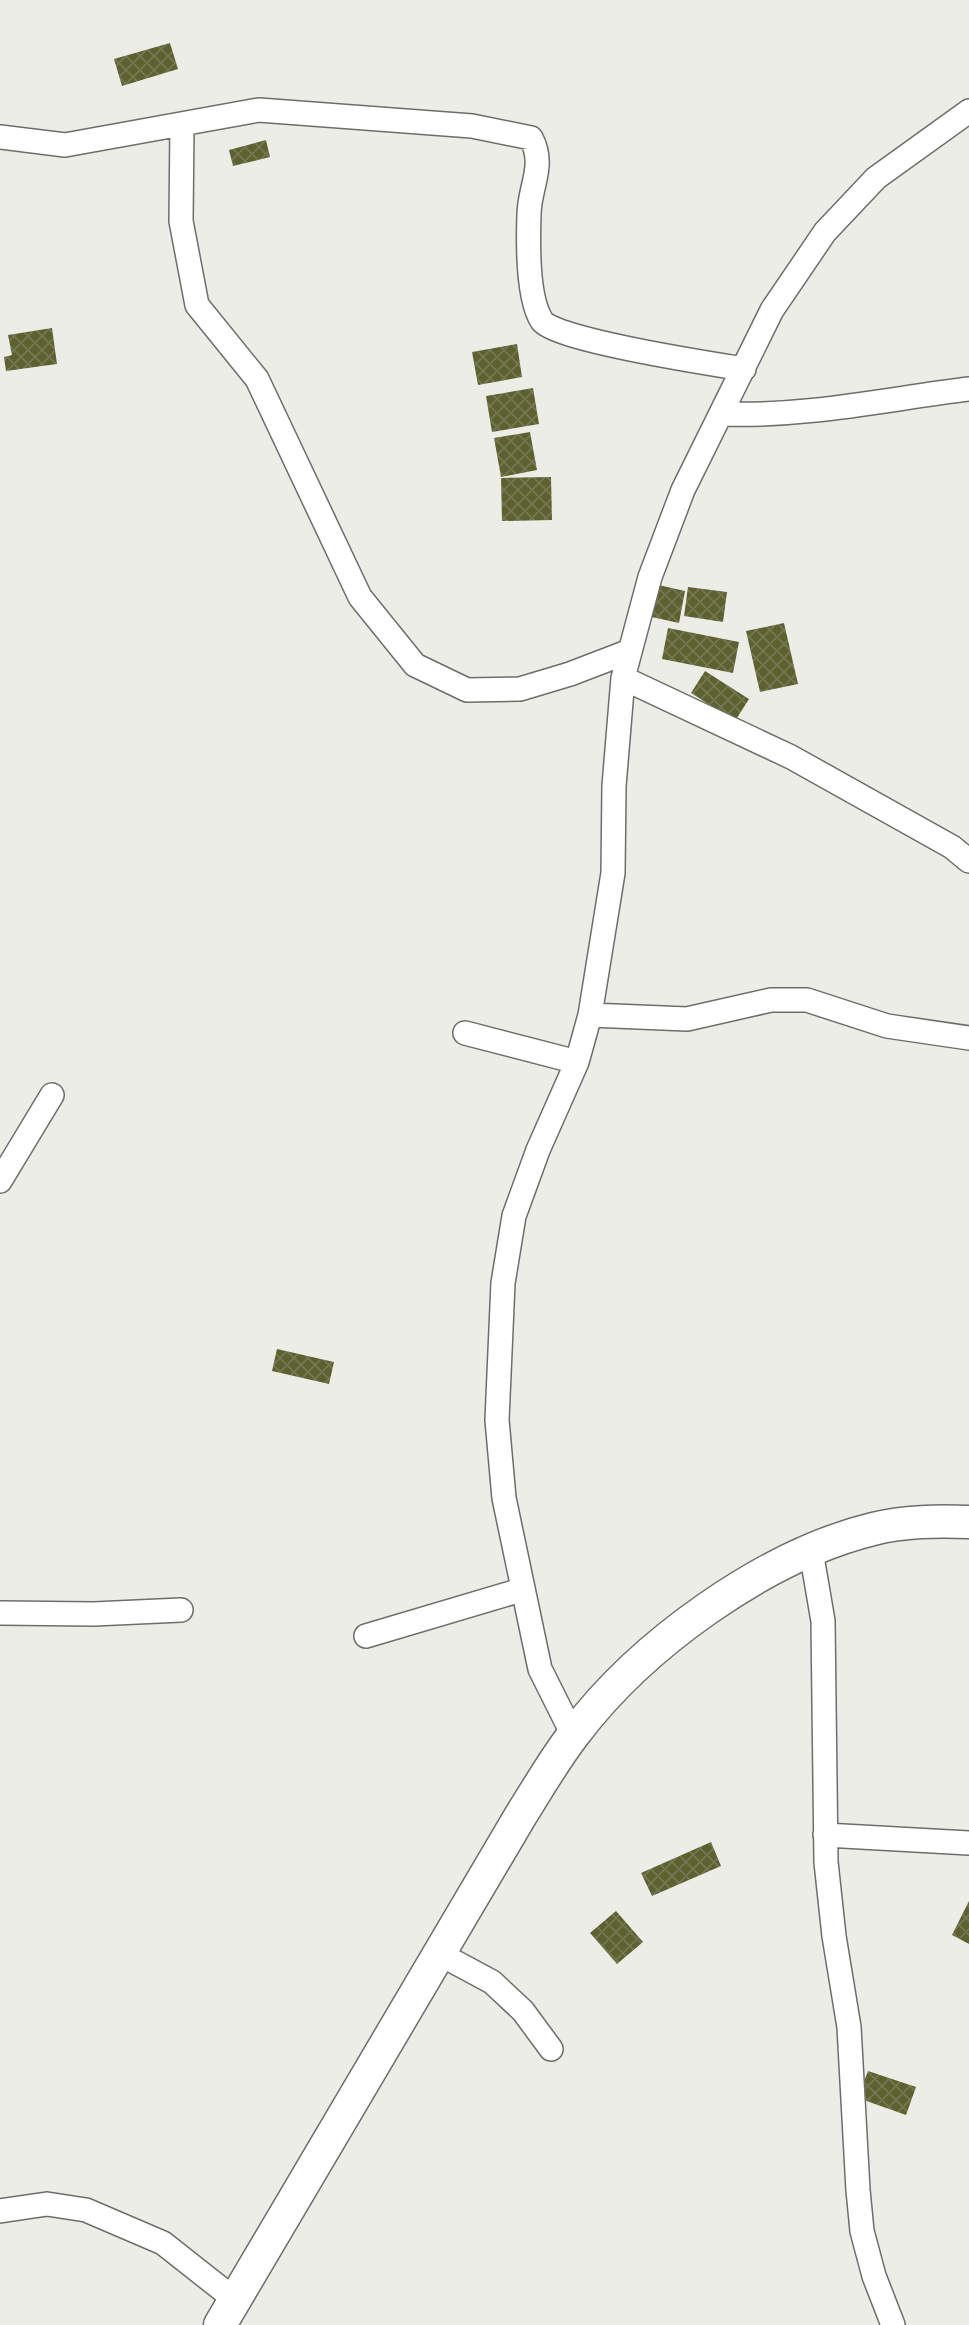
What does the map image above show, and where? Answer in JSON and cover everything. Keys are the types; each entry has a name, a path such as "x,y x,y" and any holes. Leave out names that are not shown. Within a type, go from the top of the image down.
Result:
{"main road":[{"path":"227,2312 438,1953 573,1735 644,1658 716,1604 767,1573 811,1551 873,1529 910,1522 969,1522"}],"street":[{"path":"0,137 65,145 259,110 472,126 531,138 537,148 539,167 528,211 528,252 535,306 543,323 558,332 648,353 744,369"},
{"path":"573,1735 540,1669 521,1590 504,1498 497,1420 503,1283 514,1216 538,1150 577,1062 590,1015 613,873 614,786 622,678 650,577 683,490 723,414 772,310 825,232 876,178 969,111"},
{"path":"182,125 181,221 197,305 257,379 360,597 415,665 467,690 520,688 570,674 630,651"},
{"path":"723,414 769,415 830,410 969,389"},
{"path":"622,678 791,757 952,847 969,861"},
{"path":"590,1015 687,1019 771,1000 807,1000 887,1026 969,1038"},
{"path":"465,1033 577,1062"},
{"path":"0,1181 52,1095"},
{"path":"811,1551 822,1621 825,1835 834,1936 849,2027 862,2231 874,2276 893,2325"},
{"path":"366,1636 521,1590"},
{"path":"0,1613 94,1614 181,1609"},
{"path":"825,1835 969,1843"},
{"path":"438,1953 492,1982 523,2011 551,2049"},
{"path":"0,2211 47,2204 86,2210 163,2243 227,2312"}],"building":[{"path":"170,43 178,69 122,86 114,59"},
{"path":"266,140 270,157 233,166 229,150"},
{"path":"52,328 57,364 6,371 4,357 12,355 8,335"},
{"path":"517,344 522,377 478,385 472,352"},
{"path":"533,388 539,424 492,432 486,396"},
{"path":"530,432 537,470 501,477 494,438"},
{"path":"551,477 552,520 502,521 501,478"},
{"path":"654,584 685,591 679,623 647,616"},
{"path":"688,587 727,592 723,622 684,616"},
{"path":"784,623 798,684 760,692 746,631"},
{"path":"668,628 739,642 733,673 662,659"},
{"path":"705,671 749,699 735,721 691,693"},
{"path":"277,1349 334,1362 329,1384 272,1371"},
{"path":"711,1842 721,1866 652,1896 641,1873"},
{"path":"969,1901 969,1944 952,1935"},
{"path":"616,1911 643,1942 617,1964 590,1933"},
{"path":"868,2071 916,2087 906,2115 858,2098"}]}
